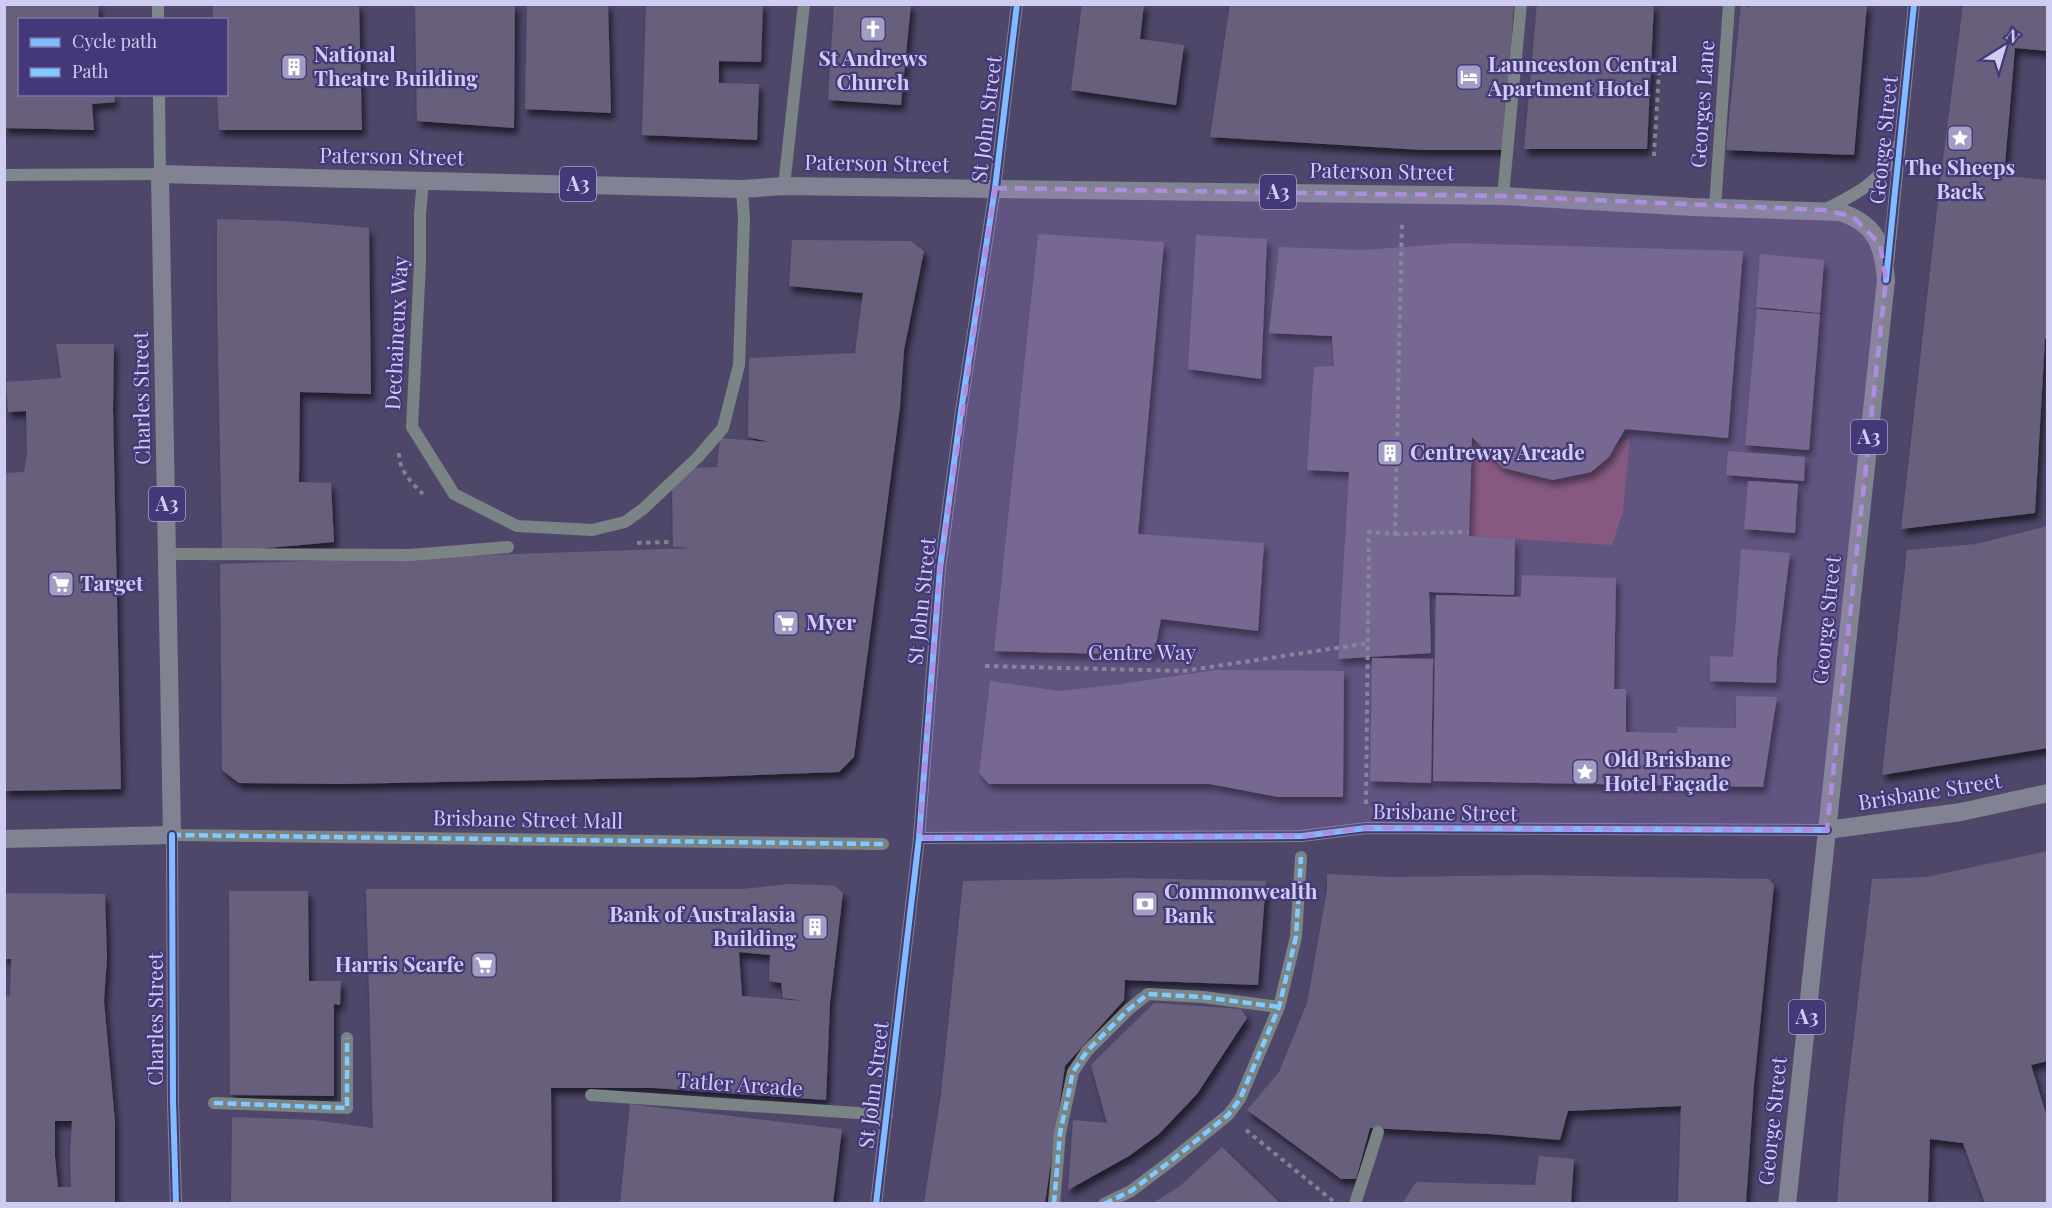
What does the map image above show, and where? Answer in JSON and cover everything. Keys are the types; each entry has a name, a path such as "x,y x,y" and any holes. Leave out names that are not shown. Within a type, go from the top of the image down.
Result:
{"highway":[{"name":"Paterson Street","path":"160,174 742,189 784,186 1503,196 1693,207 1823,210 1852,216 1872,231 1880,244 1886,280"},
{"name":"Charles Street","path":"160,174 172,835"},
{"name":"George Street","path":"1787,1203 1886,280"},
{"name":"Brisbane Street","path":"1827,831 1961,812 2048,793"},
{"path":"4,839 172,835"}],"street":[{"path":"784,186 804,4"},
{"name":"St John Street","path":"876,1203 919,838 940,568 995,188 1017,4"},
{"path":"1503,196 1521,4"},
{"name":"Georges Lane","path":"1715,207 1729,4"},
{"name":"George Street","path":"1886,280 1914,4"},
{"name":"Charles Street","path":"159,96 160,174"},
{"path":"1823,210 1852,196 1874,180 1893,156 1901,134"},
{"name":"Paterson Street","path":"4,175 160,174"},
{"name":"Dechaineux Way","path":"423,180 412,427 454,494 517,526 592,530 625,522 643,509 698,457 723,428 740,365 744,219 742,189"},
{"path":"168,554 410,555 508,547"},
{"name":"Brisbane Street","path":"919,838 1302,836 1366,828 1827,831"},
{"name":"Charles Street","path":"172,835 176,1203"},
{"name":"Brisbane Street Mall","path":"172,835 883,844"},
{"path":"1104,1203 1131,1191 1228,1115 1240,1099 1279,1007 1296,937 1301,857"},
{"path":"1054,1203 1060,1133 1073,1072 1088,1051 1129,1009 1148,994 1203,997 1279,1007"},
{"path":"214,1103 347,1108 347,1038"},
{"name":"Tatler Arcade","path":"591,1095 887,1115"},
{"path":"1355,1203 1378,1132"}],"path":[{"path":"1654,156 1659,72"},
{"path":"1395,534 1403,195"},
{"path":"1366,805 1369,532 1395,534 1468,532"},
{"path":"1228,1115 1336,1203"}],"highlighted area":[{"path":"995,188 1503,196 1823,210 1852,216 1880,244 1886,280 1827,830 1366,828 1302,836 919,838 940,568"}],"shaded area":[{"path":"1472,437 1503,468 1553,480 1591,472 1609,457 1619,443 1630,438 1623,511 1612,545 1469,536 1468,452"}],"building":[{"path":"4,4 98,4 99,18 18,18 18,96 114,96 115,102 92,104 94,130 4,128"},
{"name":"National Theatre Building","path":"213,4 359,4 362,130 219,130 217,96 228,96 228,18 213,18"},
{"path":"415,4 515,4 514,128 417,121"},
{"path":"527,4 608,4 611,113 525,109"},
{"path":"646,4 763,4 761,62 719,61 719,83 759,84 757,140 642,135"},
{"path":"834,4 911,4 901,105 828,100"},
{"path":"1082,4 1144,4 1140,39 1184,45 1176,105 1071,90"},
{"path":"1230,4 1514,4 1504,150 1422,150 1210,137"},
{"path":"1537,4 1654,4 1647,149 1524,149"},
{"path":"1741,4 1750,8 1750,4 1867,4 1854,155 1726,150"},
{"path":"1963,5 2048,5 2048,51 2015,48 2004,176 2048,180 2048,339 2045,339 2035,513 1901,529 1941,174"},
{"path":"217,219 290,221 369,228 371,394 300,392 299,482 331,483 334,542 222,552"},
{"path":"1038,234 1164,242 1138,534 1264,543 1258,631 1161,619 1154,655 994,651"},
{"path":"1196,235 1267,239 1261,379 1188,369"},
{"path":"792,240 911,241 924,251 904,350 900,407 854,757 839,772 341,784 239,783 222,770 220,564 692,548 673,547 672,488 693,468 717,467 720,438 770,442 748,437 749,358 855,353 863,293 789,286"},
{"path":"1456,243 1743,251 1728,438 1625,429 1609,457 1591,472 1553,480 1503,468 1472,437 1469,536 1515,539 1514,595 1429,592 1431,653 1338,659 1349,472 1307,470 1314,367 1334,366 1332,336 1269,333 1279,247 1363,250"},
{"path":"1760,254 1824,260 1820,313 1756,307"},
{"path":"1757,309 1820,314 1809,450 1745,445"},
{"path":"56,344 114,344 113,409 121,789 4,791 4,473 24,472 27,454 26,411 8,412 6,382 61,378"},
{"path":"1728,451 1805,457 1804,481 1726,475"},
{"path":"1748,481 1798,484 1795,533 1744,529"},
{"path":"2048,526 2048,748 1882,775 1907,550 1976,544"},
{"path":"1741,549 1790,553 1776,683 1710,681 1710,656 1733,657"},
{"path":"1522,575 1616,578 1614,689 1626,689 1626,732 1677,733 1677,727 1736,728 1736,696 1777,697 1763,787 1433,781 1436,595 1521,597"},
{"path":"1372,658 1433,659 1431,783 1370,781"},
{"path":"1215,670 1344,671 1343,797 1278,797 1210,784 989,784 979,773 990,681 1060,691"},
{"path":"2048,851 2048,1061 2031,1065 2048,1120 2048,1203 1985,1203 1963,1143 1930,1139 1928,1203 1837,1203 1843,1128 1872,879 1926,877"},
{"path":"1327,874 1393,877 1533,875 1769,879 1774,885 1754,1085 1746,1203 1678,1203 1681,1106 1568,1111 1560,1140 1370,1128 1356,1179 1341,1179 1247,1110 1279,1072 1307,1003 1327,890"},
{"path":"1127,878 1266,881 1258,985 1125,980 1124,1000 1065,1066 1045,1203 924,1203 941,1094 963,881"},
{"path":"789,884 825,885 835,886 843,893 830,1003 826,1100 654,1088 551,1088 552,1203 231,1203 232,1117 314,1120 373,1128 366,889 742,889","holes":["739,952 770,955 769,981 781,983 783,998 805,1001 742,996"]},
{"path":"229,891 308,891 309,981 341,981 340,1005 334,1004 334,1096 230,1095"},
{"path":"4,893 105,894 107,958 104,1001 115,1122 115,1203 4,1203 4,994 10,997 11,959 4,959","holes":["55,1121 72,1121 71,1187 58,1187"]},
{"path":"1154,1003 1241,1009 1247,1018 1197,1094 1159,1134 1129,1156 1068,1190 1073,1120 1107,1123 1091,1065"},
{"path":"630,1104 842,1129 833,1203 620,1203"},
{"path":"1222,1147 1280,1203 1153,1203 1180,1186"},
{"path":"1539,1156 1574,1159 1571,1203 1403,1203 1416,1182 1535,1185"}],"marked path":[{"path":"172,835 883,844"},
{"path":"1104,1204 1131,1191 1172,1160 1228,1115 1240,1099 1279,1007 1296,937 1301,857"},
{"path":"1054,1204 1060,1133 1073,1072 1087,1051 1129,1009 1148,994 1203,997 1279,1007"},
{"path":"214,1103 347,1108 347,1038"}],"cycle path":[{"path":"876,1204 919,838 940,568 995,188 1017,4"},
{"path":"1886,280 1914,4"},
{"path":"919,838 1302,836 1366,828 1827,830"},
{"path":"172,835 173,1101 176,1204"}],"place":[{"name":"St Andrews Church","path":"873,29"},
{"name":"National Theatre Building","path":"294,67"},
{"name":"Launceston Central Apartment Hotel","path":"1469,77"},
{"name":"The Sheeps Back","path":"1960,138"},
{"name":"Centreway Arcade","path":"1390,453"},
{"name":"Target","path":"61,584"},
{"name":"Myer","path":"786,623"},
{"name":"Old Brisbane Hotel Façade","path":"1585,772"},
{"name":"Commonwealth Bank","path":"1145,904"},
{"name":"Bank of Australasia Building","path":"815,927"},
{"name":"Harris Scarfe","path":"484,965"}]}
